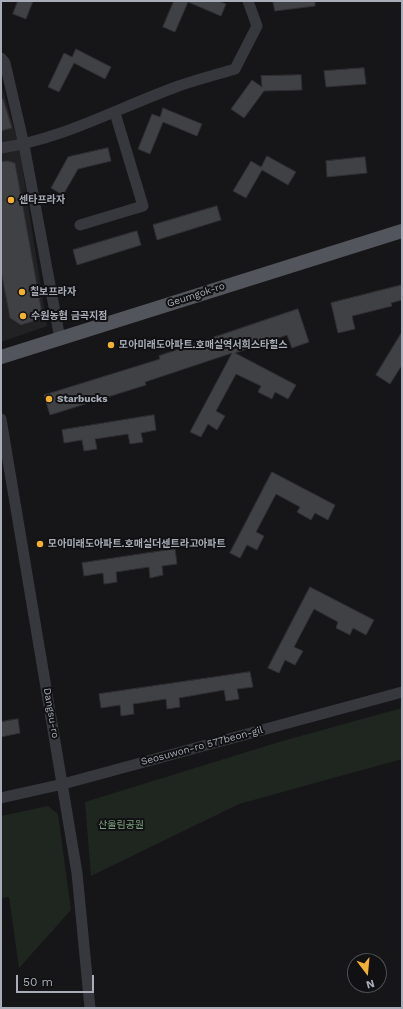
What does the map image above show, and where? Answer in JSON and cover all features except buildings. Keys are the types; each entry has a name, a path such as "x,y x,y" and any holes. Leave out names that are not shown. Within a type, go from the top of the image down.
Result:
{"main road":[{"name":"Geumgok-ro","path":"1,357 396,232 402,223"}],"street":[{"path":"1,148 24,145 115,113 176,87 235,69 257,26 248,1"},
{"path":"1,58 5,63 24,145 60,339"},
{"path":"80,225 143,206 115,113"},
{"name":"Dangsu-ro","path":"1,419 77,873 90,1008"},
{"name":"Seosuwon-ro 577beon-gil","path":"1,798 63,784 402,692"}],"shaded area":[{"path":"1,84 19,146 47,326 1,342"}],"green space":[{"name":"산울림공원","path":"402,708 402,759 239,804 91,876 85,802 279,742"},
{"path":"48,806 58,814 71,910 19,968 9,897 1,898 1,816"}],"place":[{"name":"센타프라자","path":"11,200"},
{"name":"칠보프라자","path":"22,292"},
{"name":"수원농협 금곡지점","path":"23,316"},
{"name":"모아미래도아파트.호매실역서희스타힐스","path":"111,345"},
{"name":"Starbucks","path":"49,399"},
{"name":"모아미래도아파트.호매실더센트라고아파트","path":"40,544"}]}
